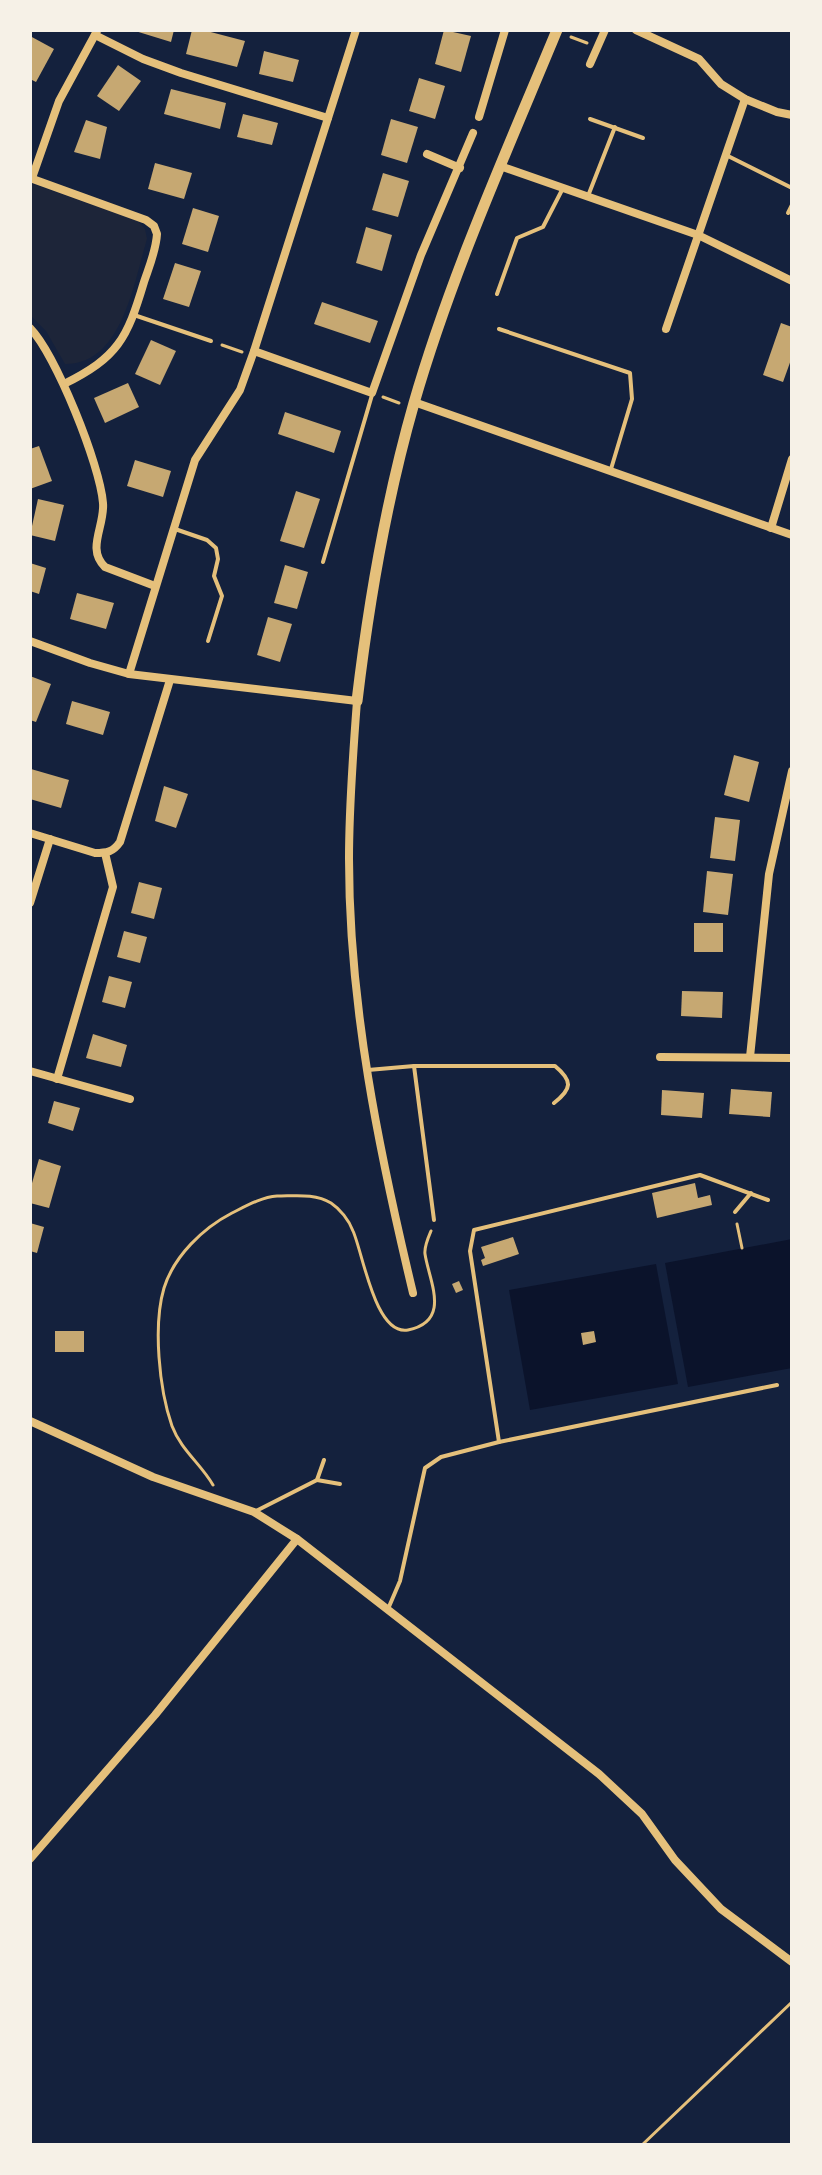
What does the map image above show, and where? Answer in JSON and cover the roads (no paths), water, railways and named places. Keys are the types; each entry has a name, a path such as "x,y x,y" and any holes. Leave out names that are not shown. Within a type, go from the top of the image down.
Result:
{"street":[{"path":"129,674 195,460 240,390 254,351 356,30"},
{"path":"479,117 505,30"},
{"path":"413,1293 379,1144 353,952 349,859 357,701 384,523 414,402 443,315 500,166 557,30"},
{"path":"590,64 605,30"},
{"path":"636,30 699,59 721,84 745,99 792,115"},
{"path":"64,384 107,358 128,330 156,244 154,226 146,220 31,178 59,101 96,32 143,59 328,118"},
{"path":"666,329 745,99"},
{"path":"254,351 372,393 421,255 473,133"},
{"path":"427,154 460,168"},
{"path":"500,166 698,235 792,281"},
{"path":"30,328 43,343 64,384 100,484 103,515 96,542 99,561 105,567 155,586"},
{"path":"414,402 792,535"},
{"path":"771,528 792,459"},
{"path":"30,641 129,674 357,701"},
{"path":"30,833 105,853 114,850 120,842 170,680"},
{"path":"750,1057 769,874 792,771"},
{"path":"30,903 50,839"},
{"path":"57,1079 113,887 105,853"},
{"path":"660,1057 792,1058"},
{"path":"30,1071 130,1099"},
{"path":"30,1421 153,1477 254,1512 297,1539 599,1774 642,1814 675,1860 721,1909 792,1962"},
{"path":"30,1859 155,1715 297,1539"}],"lane":[{"path":"590,119 643,138"},
{"path":"588,196 615,127"},
{"path":"725,155 792,188"},
{"path":"497,294 517,238 543,227 563,188"},
{"path":"788,213 792,205"},
{"path":"134,315 211,341"},
{"path":"499,329 630,373 632,399 611,471"},
{"path":"323,562 372,393"},
{"path":"172,528 207,540 216,548 218,559 214,576 222,596 208,641"},
{"path":"368,1070 414,1066 555,1066 567,1078 569,1086 554,1103"},
{"path":"414,1066 434,1220"},
{"path":"499,1442 470,1251 474,1230 700,1175 768,1200"},
{"path":"735,1212 751,1193"},
{"path":"388,1610 400,1581 425,1468 441,1457 499,1442 777,1385"},
{"path":"317,1480 324,1460"},
{"path":"254,1512 317,1480 340,1484"}]}
